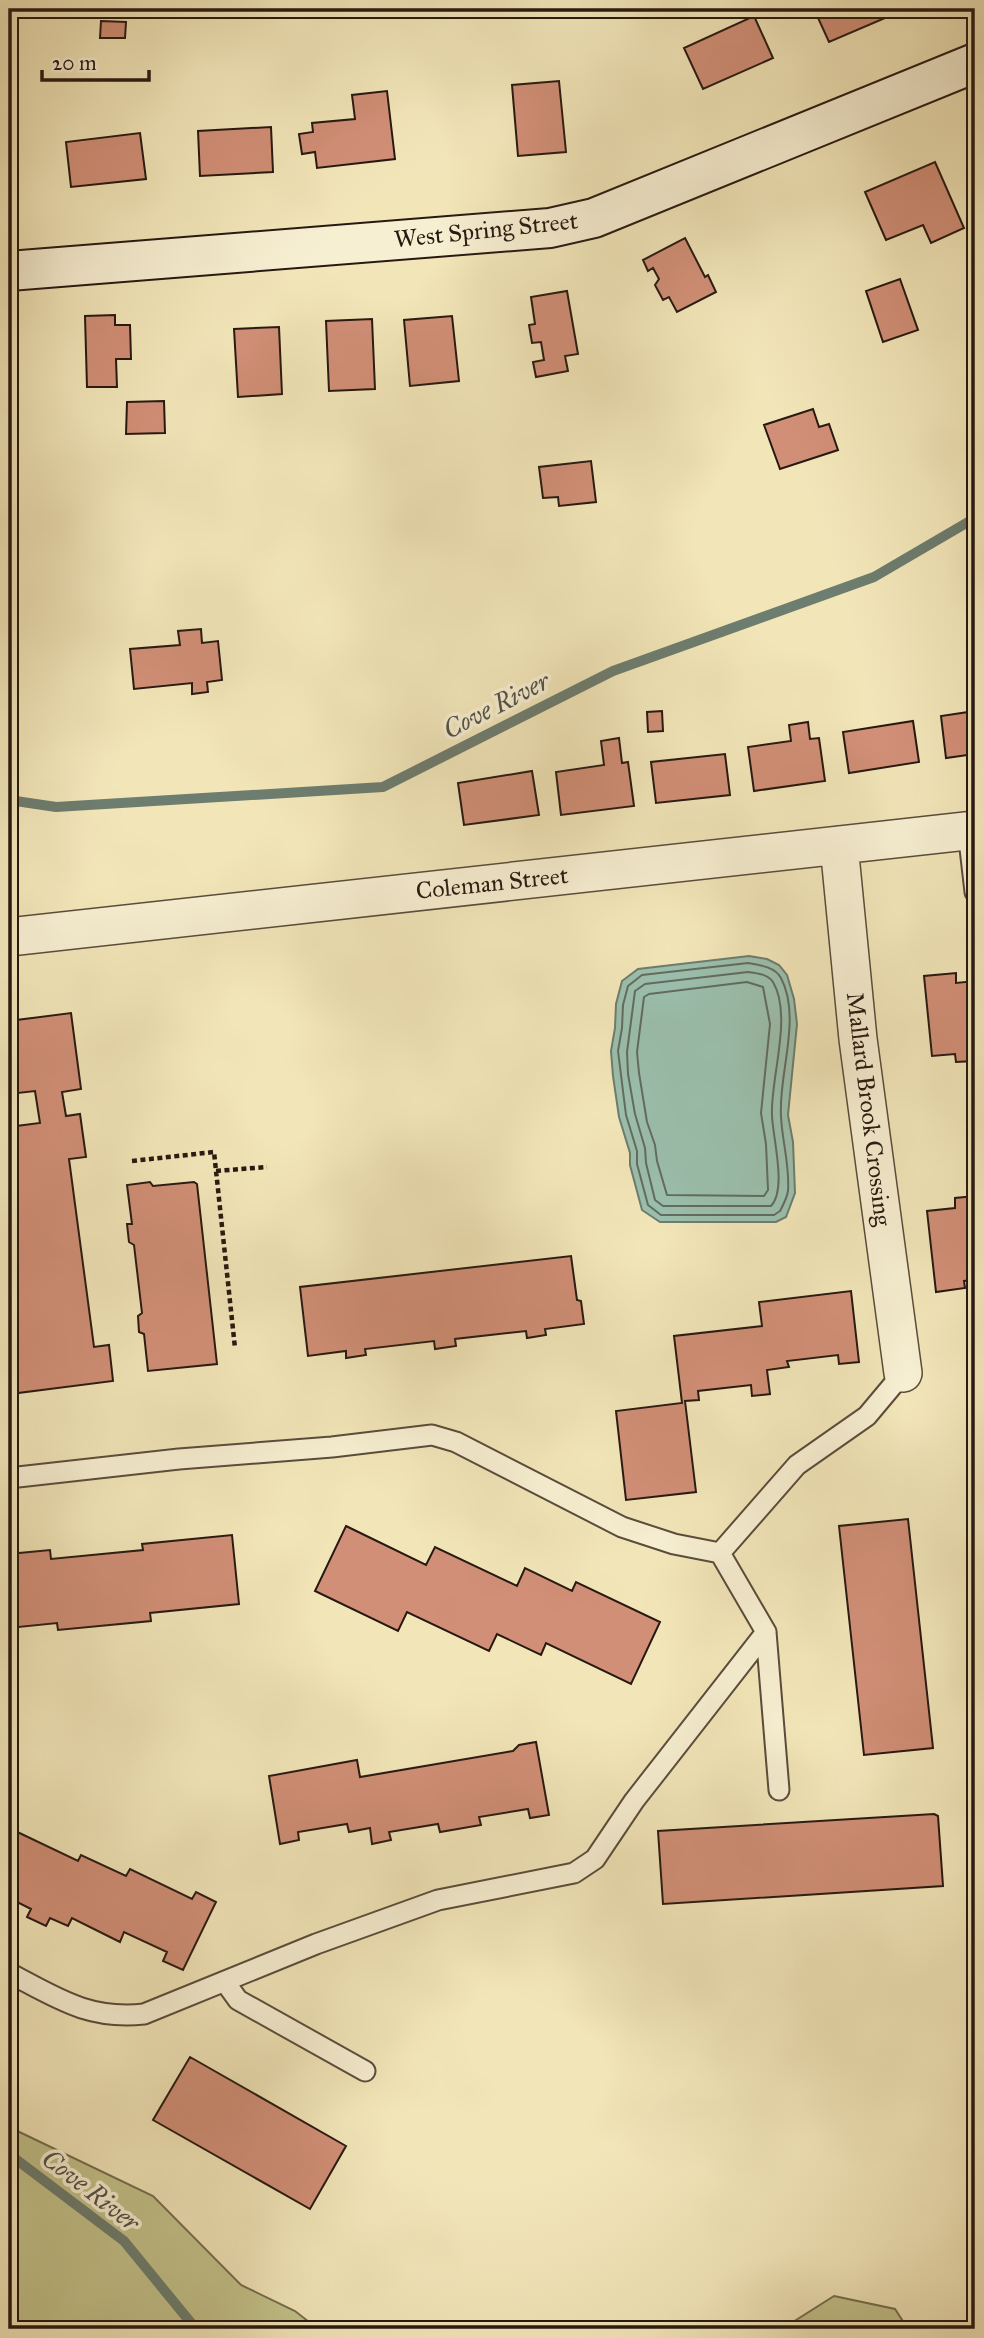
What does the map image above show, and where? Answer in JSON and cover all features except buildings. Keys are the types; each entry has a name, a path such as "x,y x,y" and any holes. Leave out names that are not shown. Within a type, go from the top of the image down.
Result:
{"main road":[{"name":"West Spring Street","path":"9,271 550,228 594,218 975,62"}],"street":[{"name":"Coleman Street","path":"9,937 972,830"},
{"name":"Mallard Brook Crossing","path":"839,845 858,1039 903,1373"}],"lane":[{"path":"972,830 975,892"},
{"path":"720,1553 797,1465 867,1416 903,1373"},
{"path":"9,1478 179,1458 332,1447 432,1435 456,1442 622,1527 674,1544 720,1553 766,1632 779,1790"},
{"path":"9,1973 71,2005 96,2014 119,2017 144,2014 316,1944 438,1900 574,1873 595,1859 634,1801 766,1632"},
{"path":"225,1982 238,2000 365,2071"}],"path":[{"path":"132,1161 214,1152 235,1348"},
{"path":"216,1171 267,1167"}],"shaded area":[{"path":"9,2127 153,2196 241,2285 295,2311 318,2329 9,2329 13,2261 9,2223"},
{"path":"834,2296 895,2309 908,2329 782,2329"}],"water":[{"path":"749,956 767,959 779,965 787,975 794,999 797,1024 788,1115 793,1142 795,1193 786,1217 776,1222 660,1222 642,1210 619,1117 611,1051 616,1004 622,981 638,969"}],"waterway":[{"name":"Cove River","path":"9,800 56,807 383,787 613,671 874,577 975,518"},
{"name":"Cove River","path":"9,2154 124,2241 196,2329"}]}
